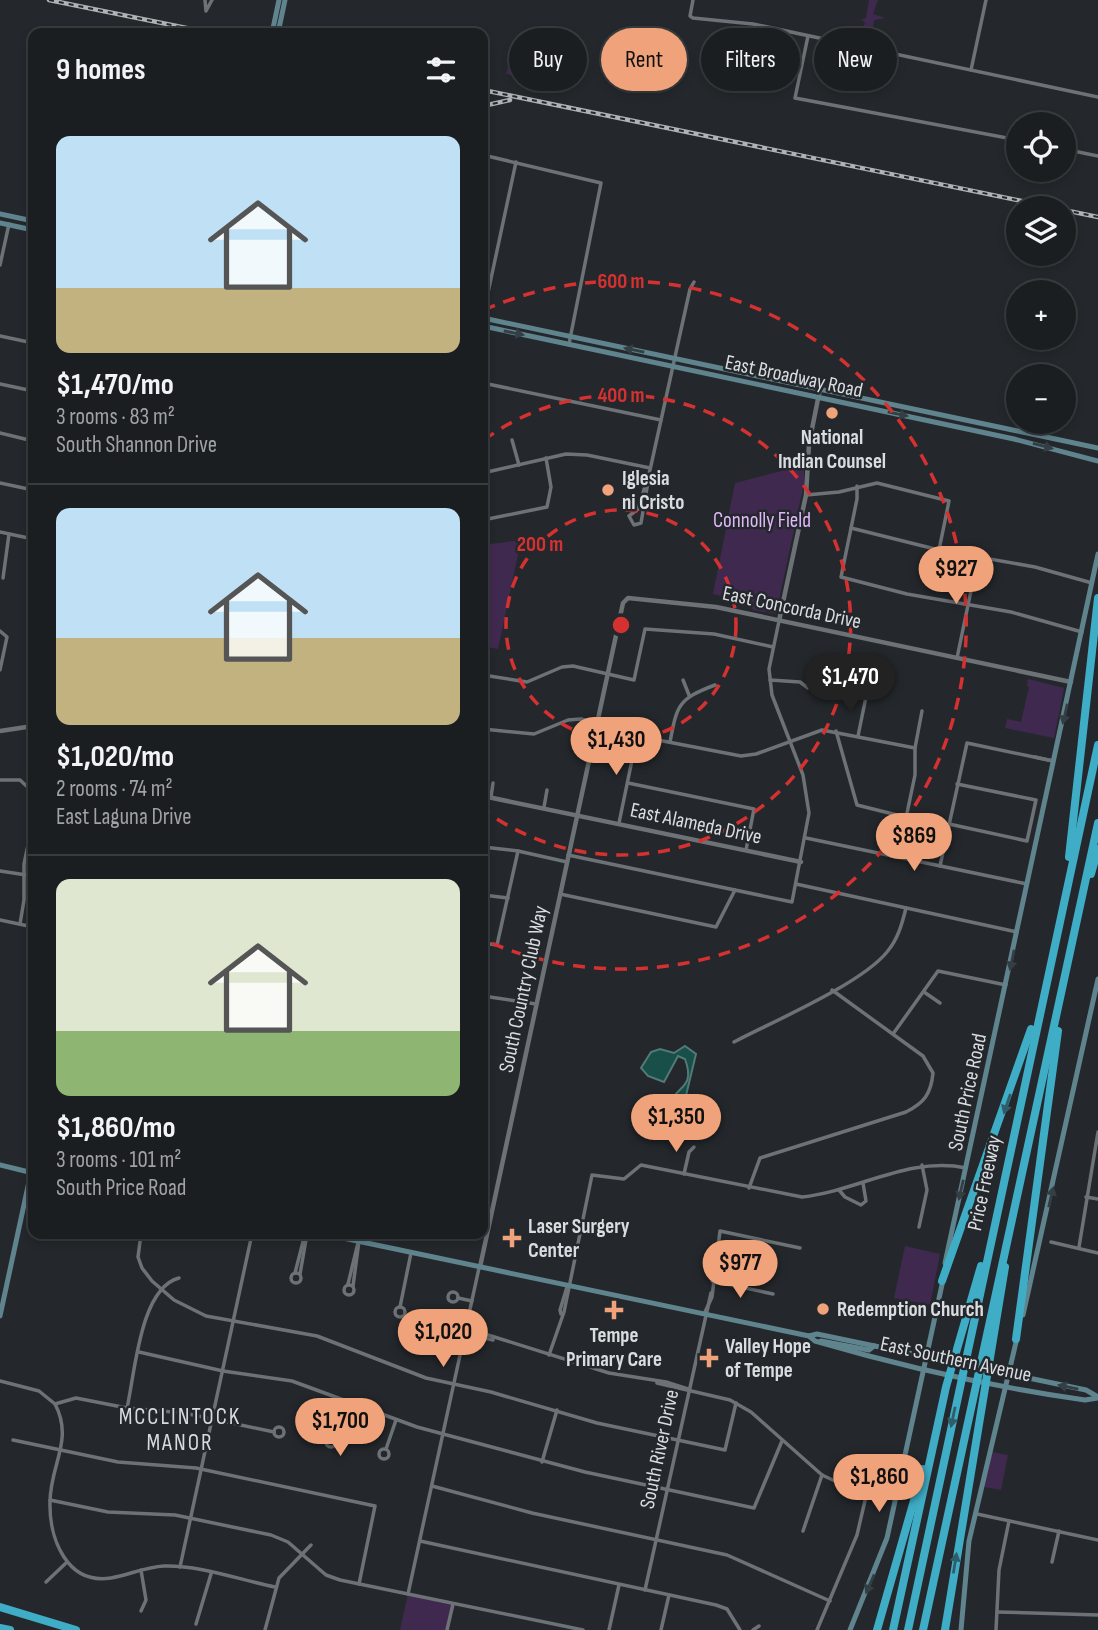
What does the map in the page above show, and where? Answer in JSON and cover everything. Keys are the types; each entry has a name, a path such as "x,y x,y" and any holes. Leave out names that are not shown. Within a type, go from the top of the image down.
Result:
{"highway":[{"path":"1064,898 1084,747 1098,598"},
{"name":"Price Freeway","path":"908,1630 986,1254 1098,745"},
{"name":"Price Freeway","path":"923,1630 1098,823"},
{"path":"1080,903 1098,849"},
{"path":"1016,1339 1062,989"},
{"path":"942,1280 1044,993"},
{"path":"945,1630 1014,1204"},
{"path":"893,1630 953,1356 977,1274 986,1254"},
{"path":"877,1630 934,1436"},
{"path":"0,1607 76,1630"},
{"path":"0,1628 10,1630"}],"main road":[{"path":"273,28 279,0"},
{"path":"279,28 285,0"},
{"path":"0,214 28,220"},
{"path":"9,224 10,216"},
{"path":"0,223 28,229"},
{"name":"East Broadway Road","path":"488,318 1006,429"},
{"name":"East Broadway Road","path":"488,327 1014,439 1098,461"},
{"path":"959,427 961,419"},
{"path":"1014,439 1015,434"},
{"name":"East Broadway Road","path":"1030,434 1098,448"},
{"name":"South Price Road","path":"850,1630 878,1564 896,1498 1098,554"},
{"path":"961,1630 965,1570 975,1514 1098,979"},
{"path":"0,1165 28,1172"},
{"path":"0,1313 28,1190"},
{"name":"East Southern Avenue","path":"349,1239 812,1338 937,1374 1085,1400 1098,1397"},
{"name":"East Southern Avenue","path":"812,1338 817,1334 1086,1390 1098,1397"}],"street":[{"path":"205,0 206,10 212,0"},
{"path":"693,0 690,16 709,21 742,22 1098,97"},
{"path":"971,70 986,0"},
{"path":"808,36 795,98 1006,138"},
{"path":"1076,151 1098,156"},
{"path":"488,156 601,183 569,344"},
{"path":"488,294 516,162"},
{"path":"0,265 9,224"},
{"path":"650,469 641,523 634,525 629,516 639,507 650,469 690,289 694,282"},
{"path":"0,336 28,342"},
{"path":"0,384 28,390"},
{"path":"488,384 661,421"},
{"path":"568,855 792,902 806,838 808,794 790,740 777,713 770,680 773,647 806,495 808,444 820,389"},
{"path":"0,433 28,440"},
{"path":"512,440 519,465"},
{"path":"488,472 545,458 582,454 650,469"},
{"path":"488,519 547,507 551,487 545,458"},
{"path":"0,483 28,489"},
{"path":"806,495 822,495 877,483 949,501 939,550"},
{"path":"857,486 841,577 968,606 1011,612 1082,632"},
{"path":"851,528 939,550 1035,567 1092,583"},
{"path":"0,532 28,538"},
{"path":"3,578 9,534"},
{"path":"957,659 978,557"},
{"name":"East Concorda Drive","path":"628,598 696,604 1072,682"},
{"name":"South Country Club Way","path":"488,1229 607,674 623,603 628,598"},
{"path":"488,676 527,682 562,667 573,666 634,680 645,629 713,634 773,647"},
{"path":"0,670 3,632"},
{"path":"683,680 689,695"},
{"path":"770,680 800,682 808,688"},
{"path":"670,742 681,702 689,695 715,685"},
{"path":"858,736 866,697"},
{"path":"898,857 915,775 915,748 922,711"},
{"path":"488,729 534,734 574,719 597,723 637,736 741,756 757,754 815,732 836,731 915,748"},
{"path":"0,731 28,727"},
{"path":"836,731 857,805 906,817"},
{"path":"620,823 637,736"},
{"path":"940,866 967,743 1054,761"},
{"path":"0,780 20,780 28,787"},
{"path":"491,797 493,783"},
{"path":"628,783 754,809 746,850"},
{"path":"948,824 1027,841 1036,800 957,784"},
{"path":"544,807 547,790"},
{"name":"East Alameda Drive","path":"488,797 801,862"},
{"path":"806,838 1027,884"},
{"path":"20,924 28,848"},
{"path":"488,848 519,851 567,862"},
{"path":"488,944 498,945 519,851"},
{"path":"0,871 28,876"},
{"path":"796,884 1017,932"},
{"path":"560,894 716,927 735,890"},
{"path":"488,896 508,898"},
{"path":"734,1042 865,973 888,951 896,939 906,908"},
{"path":"0,920 28,926"},
{"path":"892,1034 938,971 1006,985"},
{"path":"749,1188 760,1158 906,1112 920,1105 932,1084 933,1073 929,1063 832,990"},
{"path":"924,992 940,1003"},
{"path":"488,997 536,1004"},
{"path":"1079,1247 1098,1132"},
{"path":"684,1174 689,1153 694,1146"},
{"path":"549,1355 568,1286 592,1175 624,1179 641,1165 802,1197 839,1190 922,1165 966,1168"},
{"path":"919,1227 927,1190 922,1165"},
{"path":"839,1190 845,1197 861,1205 866,1197 863,1182"},
{"path":"1087,1197 1098,1199"},
{"name":"South River Drive","path":"645,1590 710,1293 720,1231 800,1248"},
{"path":"140,1239 138,1247 142,1268 159,1290 188,1309 234,1322 317,1336 426,1378 556,1410 597,1423 725,1450 736,1403"},
{"path":"180,1567 251,1239"},
{"path":"297,1274 305,1239"},
{"name":"South Country Club Way","path":"408,1594 486,1239"},
{"path":"350,1285 359,1241"},
{"path":"1051,1242 1098,1253"},
{"path":"400,1307 411,1253"},
{"path":"127,1408 150,1303 167,1282 179,1278"},
{"path":"712,1281 773,1294"},
{"path":"458,1298 472,1301"},
{"path":"465,1333 657,1383 683,1386 688,1390 736,1403 751,1412 822,1475 867,1492 896,1498"},
{"path":"139,1352 223,1371 292,1381 396,1420 542,1462 754,1508 782,1441"},
{"path":"0,1381 39,1391 55,1404 64,1425 50,1500 54,1534 66,1563 89,1578 101,1579 141,1570 180,1567 275,1587"},
{"path":"55,1404 76,1398 127,1408 212,1419 274,1432"},
{"path":"334,1438 351,1402"},
{"path":"542,1462 556,1410"},
{"path":"386,1449 396,1420"},
{"path":"13,1440 118,1462 169,1464 201,1469 375,1506 359,1584"},
{"path":"803,1531 822,1475"},
{"path":"432,1486 532,1513 727,1555 830,1601"},
{"path":"817,1630 857,1535 867,1492"},
{"path":"50,1500 108,1513 165,1514 271,1535 303,1554 326,1575 583,1630"},
{"path":"975,1514 1098,1540"},
{"path":"996,1630 999,1570 1009,1521"},
{"path":"1052,1562 1059,1531"},
{"path":"421,1541 727,1609 740,1630"},
{"path":"265,1630 275,1587 284,1571 311,1545"},
{"path":"46,1582 66,1563"},
{"path":"141,1570 146,1600 141,1611"},
{"path":"196,1624 211,1574"},
{"path":"609,1630 619,1585"},
{"path":"661,1630 668,1595"},
{"path":"447,1630 453,1604"},
{"path":"997,1612 1098,1615"},
{"path":"752,1630 759,1626"}],"green space":[{"path":"869,0 878,0 873,14 885,18 874,20 873,28 863,28 865,22 861,20 866,18"},
{"name":"Connolly Field","path":"804,465 804,483 776,614 753,610 748,602 713,594 735,483"},
{"path":"521,540 498,649 488,647 488,544"},
{"path":"1028,679 1064,688 1054,738 1005,728 1007,719 1021,722 1029,687"},
{"path":"905,1246 940,1254 930,1305 894,1298"},
{"path":"992,1452 1008,1455 1001,1490 984,1487"},
{"path":"408,1594 453,1604 447,1630 400,1630"}],"shaded area":[{"path":"685,1046 696,1054 683,1108 675,1110 669,1105 687,1081 685,1059 678,1056 664,1082 648,1076 641,1068 651,1052 660,1049 674,1053"}],"railway":[{"path":"49,0 186,28"},
{"path":"488,91 1006,198"},
{"path":"488,105 510,100"},
{"path":"1076,212 1098,217"}],"place":[{"name":"National Indian Counsel","path":"832,413"},
{"name":"Iglesia ni Cristo","path":"608,490"},
{"name":"Laser Surgery Center","path":"512,1238"},
{"name":"Redemption Church","path":"823,1309"},
{"name":"Tempe Primary Care","path":"614,1310"},
{"name":"Valley Hope of Tempe","path":"709,1358"}],"district":[{"name":"MCCLINTOCK MANOR","path":"180,1429"}]}
